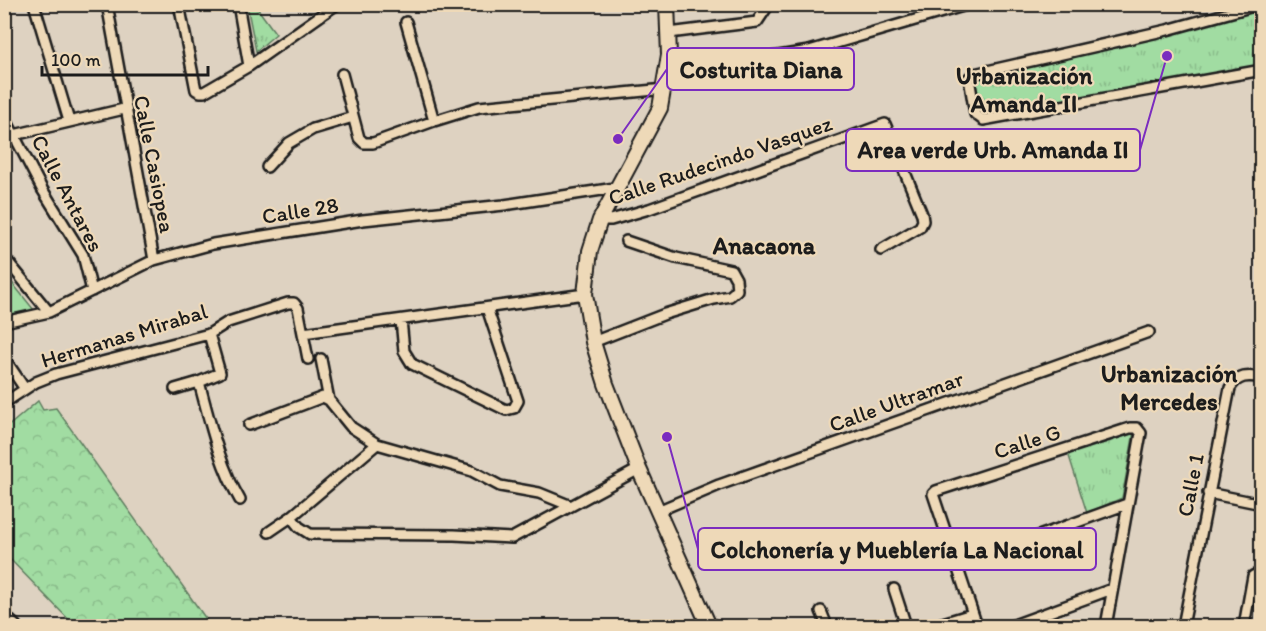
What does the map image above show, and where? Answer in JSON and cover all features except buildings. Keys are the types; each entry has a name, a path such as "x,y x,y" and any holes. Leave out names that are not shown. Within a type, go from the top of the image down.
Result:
{"street":[{"path":"34,4 69,121"},
{"name":"Calle Casiopea","path":"107,4 124,109 154,260"},
{"path":"179,4 196,90 200,92 204,92 249,66 337,4"},
{"path":"238,4 249,66"},
{"path":"667,4 669,55 660,108 615,188 600,220 591,251 585,294 593,342 606,384 639,469 709,627"},
{"path":"669,33 757,22 769,4"},
{"path":"342,74 359,138 364,143 373,143 480,107 666,82 691,70 809,51 970,4"},
{"path":"1261,4 1178,27 974,74 969,78 975,114 983,120 1262,70"},
{"path":"406,22 434,121"},
{"path":"14,135 124,109"},
{"name":"Calle Antares","path":"4,116 42,189 83,255 92,291"},
{"path":"267,167 290,143 313,129 353,117"},
{"name":"Calle Rudecindo Vasquez","path":"600,220 611,220 638,213 885,124 923,221 920,227 881,250"},
{"name":"Calle 28","path":"4,322 49,312 154,260 213,244 352,222 504,205 615,188"},
{"path":"593,342 665,314 730,296 737,290 736,279 731,270 676,258 626,241"},
{"path":"4,257 49,312"},
{"path":"308,359 303,333 585,294"},
{"name":"Hermanas Mirabal","path":"4,403 36,382 56,374 209,334 228,322 288,303 294,303 298,308 303,333"},
{"path":"401,320 404,351 412,364 506,410 514,408 518,401 487,308"},
{"name":"Calle Ultramar","path":"658,511 719,485 1149,332"},
{"path":"175,388 199,382 220,373 209,334"},
{"path":"4,358 25,389"},
{"path":"321,360 329,400 351,427 376,444 472,471 500,486 539,493 571,506"},
{"name":"Calle 1","path":"1183,627 1230,388 1234,380 1241,377 1262,378"},
{"path":"199,382 213,436 228,480 240,500"},
{"path":"249,425 323,398 329,400"},
{"name":"Calle G","path":"956,566 934,498 936,491 1130,428 1137,428 1141,433 1127,504"},
{"path":"269,532 291,517 376,444"},
{"path":"291,517 299,527 310,534 453,535 512,538 639,469"},
{"path":"1208,494 1262,504"},
{"path":"977,627 956,566 1127,504 1106,627"},
{"path":"1244,627 1253,576 1262,572"},
{"path":"894,589 906,627"},
{"path":"1011,627 1112,589"},
{"path":"821,611 827,627"},
{"path":"933,627 972,614"},
{"path":"4,615 16,627"}],"green space":[{"path":"247,5 255,5 276,34 256,51"},
{"path":"1261,10 1261,66 980,115 974,77 1143,40"},
{"path":"5,274 34,310 5,316"},
{"path":"38,401 43,410 56,408 211,626 75,626 5,554 5,429"},
{"path":"1134,432 1122,498 1087,513 1068,453"}],"place":[{"name":"Area verde Urb. Amanda II","path":"1167,56"},
{"name":"Costurita Diana","path":"618,139"},
{"name":"Colchonería y Mueblería La Nacional","path":"667,437"}],"district":[{"name":"Urbanización Amanda II","path":"1024,90"},
{"name":"Anacaona","path":"764,246"},
{"name":"Urbanización Mercedes","path":"1169,388"}]}
